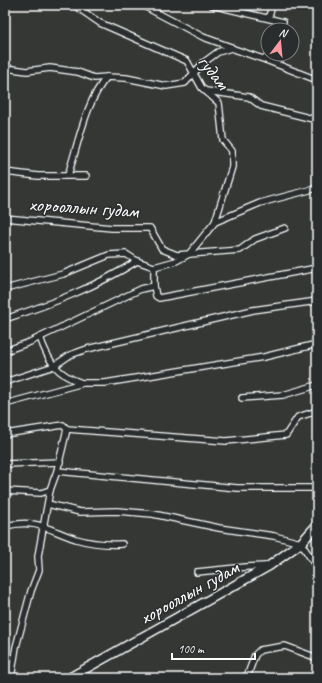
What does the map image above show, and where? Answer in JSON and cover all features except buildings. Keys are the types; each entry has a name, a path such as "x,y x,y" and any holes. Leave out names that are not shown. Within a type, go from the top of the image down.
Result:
{"main road":[{"name":"хорооллын гудам","path":"69,678 269,566 301,543 317,525"}],"street":[{"name":"гудам","path":"74,5 100,23 187,61 206,91 219,103 223,140 232,151 232,167 215,222"},
{"path":"142,5 203,37 231,48 260,55"},
{"path":"212,5 269,17 283,22"},
{"path":"269,17 272,5"},
{"path":"5,70 6,68 27,71 50,68 78,72 94,78 107,76 138,80 166,86 185,83 203,63 218,52 231,48"},
{"path":"278,62 317,80"},
{"name":"хорооллын гудам","path":"68,176 91,104 98,87 107,76"},
{"path":"206,91 249,97 261,106 317,120"},
{"path":"5,172 38,176 86,176"},
{"path":"5,290 63,274 109,254 126,254 137,261 154,267 176,261 189,254 215,222 260,203 317,188"},
{"name":"хорооллын гудам","path":"5,218 112,228 150,228 162,249 177,255 240,250 255,239 285,228"},
{"path":"5,319 69,296 116,275 137,261"},
{"path":"154,267 154,286 156,296 159,298 317,268"},
{"path":"5,352 40,338 140,289 154,286"},
{"path":"5,382 54,366 70,355 87,349 253,310 317,301"},
{"path":"40,338 47,358 54,366 77,381 83,383"},
{"path":"5,404 83,383 106,383 264,357 317,344"},
{"path":"242,398 283,395 317,385"},
{"path":"5,434 63,425 67,429 226,441 286,435 298,417 317,411"},
{"path":"11,678 16,647 31,591 39,570 38,556 43,525 50,490 58,471 67,429"},
{"path":"5,464 60,462"},
{"path":"58,471 237,488 317,488"},
{"path":"5,491 41,493 50,490"},
{"path":"48,504 80,512 117,511 152,514 219,528 274,536 301,543 317,568"},
{"path":"5,526 15,524 43,525 78,540 101,544 122,544"},
{"path":"311,557 317,553"},
{"path":"197,572 269,566"},
{"path":"244,678 248,674 255,655 260,650 285,646 317,658"}]}
